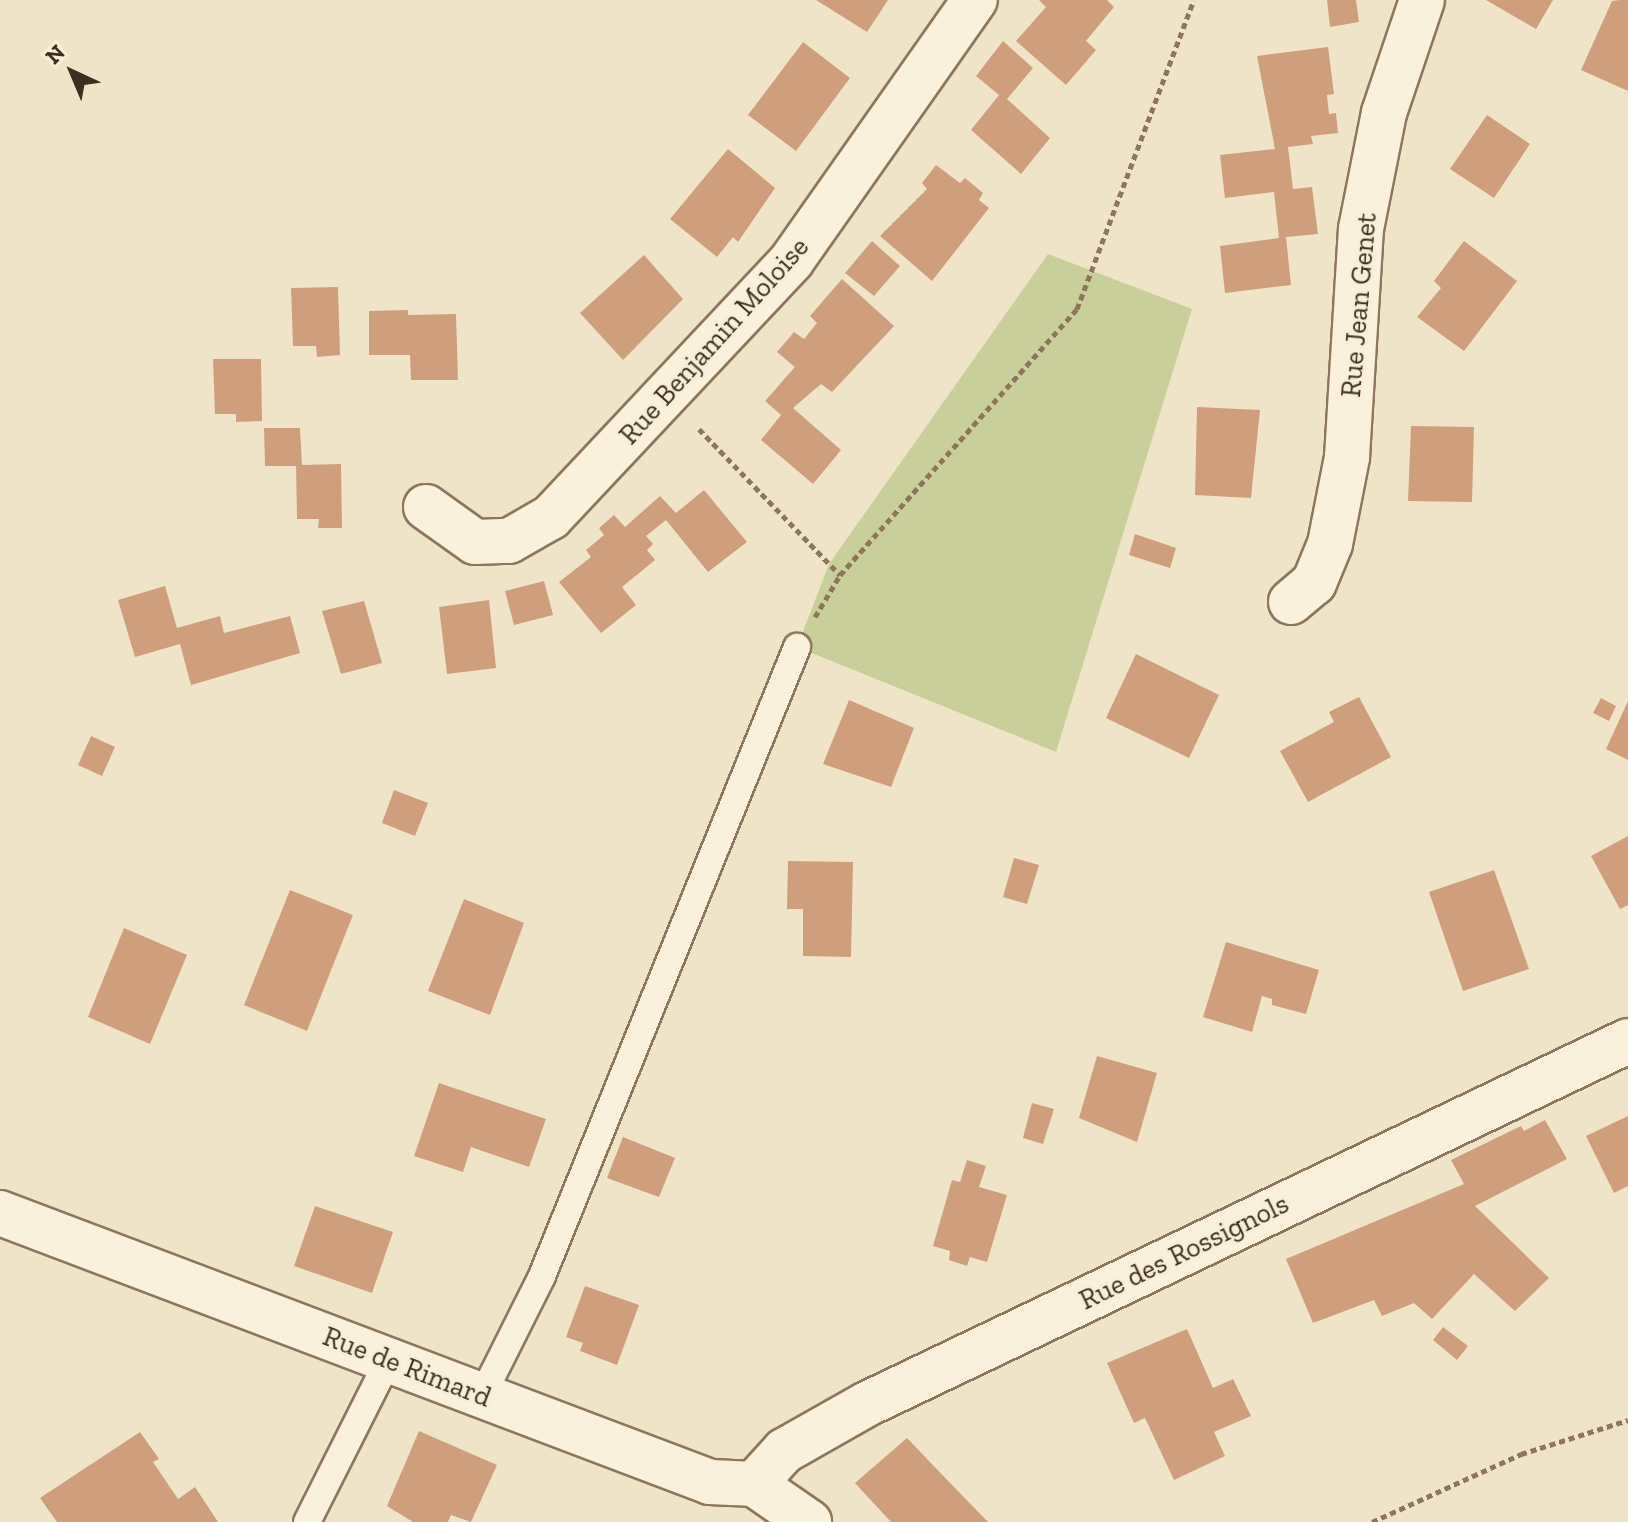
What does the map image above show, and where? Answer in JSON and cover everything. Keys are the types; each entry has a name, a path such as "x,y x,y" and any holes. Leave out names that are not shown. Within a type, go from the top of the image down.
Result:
{"street":[{"name":"Rue Benjamin Moloise","path":"426,507 475,542 509,541 551,517 668,396 792,260 975,0"},
{"name":"Rue Jean Genet","path":"1291,602 1314,583 1330,544 1347,457 1361,229 1384,113 1422,0"},
{"name":"Rue des Rossignols","path":"754,1484 784,1451 867,1404 1628,1041"},
{"name":"Rue de Rimard","path":"0,1213 710,1482 754,1484"},
{"path":"754,1484 809,1522"}],"lane":[{"path":"482,1396 542,1276 797,647"},
{"path":"307,1522 388,1361"}],"path":[{"path":"797,647 840,575 1077,309 1194,0"},
{"path":"668,396 840,575"},
{"path":"1372,1522 1521,1454 1628,1420"}],"green space":[{"path":"1048,254 1192,309 1056,752 797,647 829,564"}],"building":[{"path":"816,0 888,0 867,32"},
{"path":"1039,0 1107,0 1114,7 1086,41 1096,50 1066,85 1016,41 1046,7"},
{"path":"1327,0 1356,0 1359,22 1330,27"},
{"path":"1486,0 1553,0 1536,29"},
{"path":"1628,0 1628,91 1581,70 1612,1"},
{"path":"1003,41 1033,68 1007,99 1050,138 1021,174 971,130 999,95 976,76"},
{"path":"803,42 850,78 796,151 748,115"},
{"path":"1328,47 1334,94 1327,95 1329,114 1336,113 1338,133 1311,136 1313,144 1288,147 1293,189 1312,187 1318,234 1286,237 1291,285 1225,293 1220,246 1279,238 1274,192 1225,198 1220,155 1275,149 1257,56"},
{"path":"1487,115 1530,144 1494,198 1450,169"},
{"path":"728,149 775,188 738,242 733,237 717,257 670,219"},
{"path":"936,165 960,183 965,178 983,193 979,200 989,208 932,281 880,236 927,189 922,183"},
{"path":"872,241 900,266 874,296 845,273"},
{"path":"1464,241 1517,281 1464,351 1417,317 1441,288 1434,281"},
{"path":"644,255 683,299 623,360 580,313"},
{"path":"842,279 894,326 832,392 821,384 793,408 841,450 813,484 761,440 781,415 765,401 795,367 777,352 794,332 804,339 817,323 810,316"},
{"path":"338,287 340,355 317,357 316,346 293,346 291,288"},
{"path":"408,310 408,315 456,314 458,380 411,380 410,355 369,355 369,311"},
{"path":"213,359 261,359 262,421 236,422 236,414 215,414"},
{"path":"1197,407 1260,410 1251,498 1195,495"},
{"path":"1411,426 1474,427 1472,502 1408,501"},
{"path":"264,428 300,428 302,465 341,464 342,528 318,528 319,519 297,519 296,466 265,466"},
{"path":"704,490 747,542 708,572 666,520 646,536 653,544 647,550 655,560 622,587 636,605 601,633 559,582 591,557 586,550 604,535 599,528 614,515 625,527 660,496 676,513"},
{"path":"1135,534 1176,548 1170,568 1129,555"},
{"path":"544,581 553,615 514,625 505,591"},
{"path":"165,586 177,628 220,616 224,633 290,616 300,653 191,685 180,644 135,657 118,600"},
{"path":"489,600 496,668 447,674 439,607"},
{"path":"364,601 382,663 341,674 322,611"},
{"path":"1136,654 1219,695 1189,758 1106,718"},
{"path":"1359,697 1391,757 1308,802 1280,751 1334,722 1329,712"},
{"path":"1601,698 1616,706 1609,721 1593,713"},
{"path":"849,700 914,728 891,787 823,764"},
{"path":"1628,701 1628,760 1606,749"},
{"path":"91,736 115,747 102,776 78,765"},
{"path":"394,790 428,803 415,836 382,823"},
{"path":"1628,836 1628,905 1620,909 1591,856"},
{"path":"1014,858 1039,865 1027,904 1003,897"},
{"path":"788,861 853,862 851,957 803,956 803,909 787,909"},
{"path":"1494,870 1529,969 1463,991 1429,892"},
{"path":"290,890 353,915 307,1031 244,1005"},
{"path":"464,899 524,923 490,1015 428,991"},
{"path":"124,928 187,955 150,1044 88,1017"},
{"path":"1226,942 1319,970 1306,1014 1272,1005 1272,999 1262,996 1252,1032 1203,1017"},
{"path":"1097,1056 1157,1073 1137,1142 1079,1118"},
{"path":"439,1083 546,1119 529,1167 471,1147 463,1172 414,1156"},
{"path":"1032,1103 1054,1109 1043,1144 1023,1138"},
{"path":"1628,1116 1628,1186 1614,1193 1586,1136"},
{"path":"1545,1120 1567,1159 1475,1206 1549,1278 1515,1311 1474,1274 1432,1319 1414,1303 1382,1316 1374,1300 1313,1323 1286,1259 1464,1184 1451,1160 1521,1126 1524,1131"},
{"path":"623,1137 675,1158 659,1197 607,1178"},
{"path":"967,1160 986,1166 979,1187 1007,1195 987,1262 970,1257 967,1266 949,1260 950,1251 933,1246 952,1180 960,1182"},
{"path":"315,1206 393,1232 372,1293 294,1266"},
{"path":"585,1286 639,1305 617,1365 580,1351 583,1343 566,1337"},
{"path":"1443,1327 1468,1346 1457,1360 1433,1340"},
{"path":"1187,1329 1213,1388 1233,1379 1251,1416 1214,1432 1225,1456 1174,1480 1145,1418 1134,1423 1107,1363"},
{"path":"419,1431 497,1465 471,1522 451,1515 448,1522 413,1522 387,1506"},
{"path":"140,1432 159,1459 153,1462 178,1499 195,1487 218,1522 57,1522 40,1498"},
{"path":"907,1438 988,1522 891,1522 855,1483"}]}
